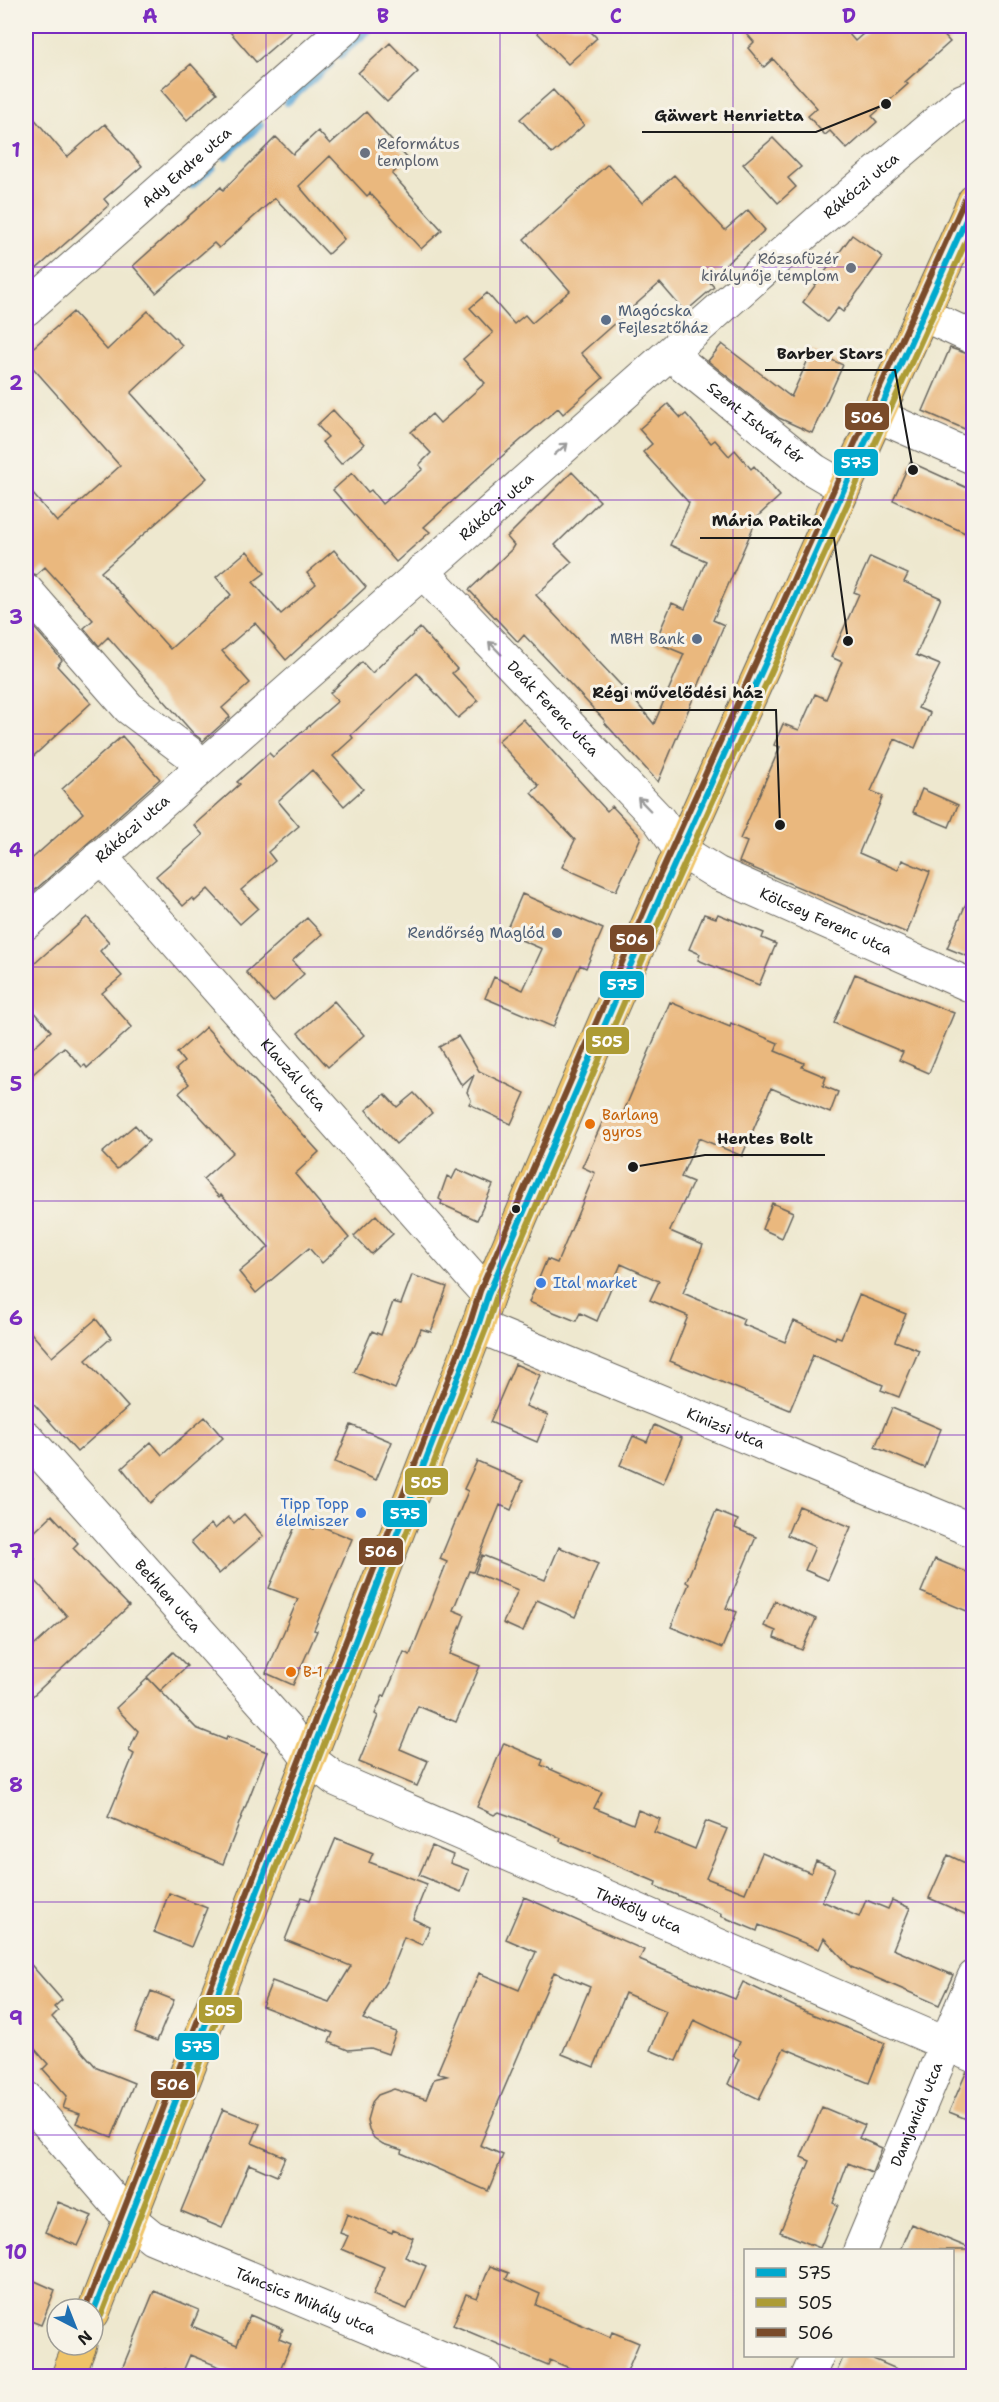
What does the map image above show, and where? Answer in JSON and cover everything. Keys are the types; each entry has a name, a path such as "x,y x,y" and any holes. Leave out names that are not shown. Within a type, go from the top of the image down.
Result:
{"main road":[{"path":"99,2297 478,1326 488,1295 566,1109 680,850 974,201"},
{"path":"68,2376 75,2357"}],"street":[{"name":"Ady Endre utca","path":"26,309 347,26"},
{"name":"Rákóczi utca","path":"26,923 818,222 962,101 974,96"},
{"path":"922,314 974,338"},
{"name":"Szent István tér","path":"670,354 814,470 843,487"},
{"path":"876,415 974,458"},
{"name":"Deák Ferenc utca","path":"422,571 659,820 680,850"},
{"path":"26,590 129,708 189,753 201,767"},
{"name":"Kölcsey Ferenc utca","path":"680,850 717,873 974,987"},
{"name":"Klauzál utca","path":"100,856 488,1295"},
{"name":"Kinizsi utca","path":"478,1326 974,1531"},
{"name":"Bethlen utca","path":"26,1437 287,1730 308,1758"},
{"name":"Thököly utca","path":"308,1758 335,1779 960,2050"},
{"name":"Damjanich utca","path":"860,2249 960,2050 974,1977"},
{"name":"Táncsics Mihály utca","path":"26,2098 130,2219 152,2237 485,2376"},
{"path":"808,2376 816,2357"}],"building":[{"path":"225,26 298,26 256,62"},
{"path":"531,26 585,26 597,38 568,64"},
{"path":"740,26 842,26 855,41 872,26 935,26 950,42 905,82 908,84 872,116 877,122 847,149 830,131 825,135 808,116 817,108 773,59 764,67 748,48 754,42"},
{"path":"390,43 418,72 387,102 358,73"},
{"path":"191,64 217,93 187,120 161,90"},
{"path":"553,90 584,125 552,154 520,119"},
{"path":"26,109 67,157 105,124 142,166 104,199 109,205 26,278"},
{"path":"366,112 408,159 392,174 442,230 421,249 370,193 367,196 330,156 299,186 344,239 328,254 275,198 219,248 214,243 156,293 133,266 221,187 223,190 276,137 293,154 318,131 330,144"},
{"path":"773,138 801,167 788,178 796,187 778,203 743,164"},
{"path":"608,164 642,203 674,175 725,230 748,210 765,230 708,280 714,287 685,312 660,283 581,353 603,378 563,414 558,408 500,458 424,527 430,532 396,562 333,490 352,473 368,492 371,490 382,504 423,469 419,465 431,453 411,432 432,414 440,423 485,383 463,359 493,333 470,308 487,293 514,324 525,315 532,323 570,291 524,239"},
{"name":"Rózsafüzér királynője templom","path":"852,235 883,257 843,312 838,308 827,322 803,302"},
{"path":"148,311 182,345 131,393 207,478 101,572 170,649 231,595 216,577 247,551 265,573 253,582 281,614 316,584 307,573 334,550 366,587 286,660 255,623 222,651 250,683 222,708 230,717 203,741 193,733 108,637 99,646 84,628 93,620 45,567 36,575 26,572 26,486 57,522 120,466 26,360 26,354 73,312 107,350"},
{"path":"722,344 791,397 812,351 843,365 812,433 779,418 708,361"},
{"path":"950,348 974,356 974,433 923,411"},
{"path":"668,404 681,418 686,414 711,443 715,440 729,456 735,450 751,469 754,466 780,496 758,516 713,620 724,625 658,782 605,721 524,635 518,642 469,590 511,550 514,545 507,537 572,472 600,501 555,545 572,562 536,595 632,697 654,724 684,654 655,642 672,603 685,609 706,561 670,545 689,503 643,452 652,444 639,429"},
{"path":"333,410 364,444 341,464 322,442 328,437 317,425"},
{"path":"910,462 974,491 974,537 893,500"},
{"path":"870,557 908,574 904,582 941,598 916,655 940,665 918,708 930,713 915,748 895,739 871,791 883,796 859,853 898,870 902,860 930,872 907,933 739,862 747,842 740,839 780,747 774,745 783,724 799,730 815,694 826,699 842,662 831,657 859,594 854,592"},
{"path":"26,618 62,660 57,666 91,703 26,763"},
{"path":"420,628 457,669 452,673 478,701 458,718 417,673 351,735 353,738 333,756 363,789 344,806 312,770 278,801 299,826 268,852 275,861 241,890 258,908 240,924 208,889 195,901 192,898 183,906 156,876 203,835 194,825 240,784 237,782 269,753 273,757 338,701 330,693 362,662 372,673"},
{"path":"523,719 607,811 612,806 641,837 616,891 562,867 575,840 531,793 539,786 498,741"},
{"path":"122,736 160,779 26,898 26,864 83,813 62,789"},
{"path":"922,789 958,805 949,827 913,812"},
{"path":"974,885 974,959 947,948"},
{"path":"522,894 603,929 586,968 580,965 553,1027 485,998 494,977 523,990 542,949 505,933"},
{"path":"704,914 716,918 718,914 764,933 762,938 776,944 759,985 698,960 700,954 689,949"},
{"path":"87,917 109,942 100,951 122,976 102,993 132,1027 87,1068 85,1065 82,1067 64,1047 26,1080 26,1054 51,1031 26,1002 26,971"},
{"path":"307,918 322,934 292,961 304,974 273,1002 246,972"},
{"path":"855,974 954,1013 929,1073 899,1060 903,1052 834,1023"},
{"path":"334,1001 364,1035 328,1067 298,1033"},
{"path":"670,1002 730,1027 731,1023 778,1043 775,1051 804,1063 802,1067 826,1077 823,1086 838,1092 830,1113 771,1088 742,1156 699,1138 681,1177 693,1182 670,1231 703,1245 683,1293 744,1319 742,1324 785,1342 794,1321 835,1339 836,1336 841,1338 859,1295 906,1314 895,1341 919,1350 899,1397 881,1390 883,1385 813,1355 790,1410 670,1361 688,1316 650,1300 659,1281 621,1264 597,1321 580,1313 576,1321 529,1302 547,1259 557,1263 595,1173 582,1167 607,1112 621,1118"},
{"path":"206,1027 319,1152 295,1174 349,1238 322,1263 309,1248 256,1293 239,1272 269,1247 203,1179 233,1152 179,1093 189,1084 176,1069 184,1062 177,1053"},
{"path":"458,1036 479,1071 525,1093 511,1124 469,1104 471,1100 467,1092 474,1075 462,1086 439,1047"},
{"path":"414,1093 432,1113 396,1144 366,1110 385,1094 397,1107"},
{"path":"135,1125 149,1141 117,1169 102,1153"},
{"path":"457,1169 493,1185 477,1220 441,1204 442,1201 439,1199 447,1176 452,1179"},
{"path":"772,1203 793,1212 782,1238 762,1229"},
{"path":"376,1215 393,1234 371,1254 354,1236"},
{"path":"412,1275 447,1287 431,1332 421,1329 395,1389 354,1372 372,1331 381,1335 393,1302 401,1304"},
{"path":"96,1319 111,1338 86,1360 128,1407 77,1452 26,1395 26,1327 52,1357"},
{"path":"515,1364 540,1375 526,1406 548,1415 537,1442 490,1422"},
{"path":"892,1408 941,1429 925,1468 875,1447"},
{"path":"205,1417 223,1438 150,1503 122,1468 151,1442 162,1455"},
{"path":"351,1425 392,1442 376,1480 335,1462"},
{"path":"654,1425 682,1438 663,1484 620,1465 633,1436 647,1442"},
{"path":"477,1461 523,1481 511,1510 500,1505 473,1572 469,1571 453,1610 465,1615 450,1654 480,1666 456,1722 418,1706 400,1749 428,1761 417,1786 359,1762 378,1716 375,1714 383,1695 385,1696 404,1652 410,1655 447,1562 440,1559 468,1491 464,1489"},
{"path":"799,1506 851,1527 828,1580 805,1570 815,1547 787,1535"},
{"path":"716,1511 738,1520 735,1528 756,1537 726,1608 737,1612 722,1648 671,1627 689,1584 686,1582"},
{"path":"244,1514 263,1536 219,1574 191,1542 211,1524 215,1529 228,1517 234,1523"},
{"path":"52,1515 78,1543 73,1548 129,1606 26,1702 26,1653 67,1616 26,1570 35,1559 26,1548 26,1540"},
{"path":"297,1522 314,1529 316,1524 352,1539 314,1630 317,1631 293,1685 266,1673 298,1599 269,1588"},
{"path":"559,1547 598,1564 575,1617 537,1600 523,1632 503,1623 518,1590 475,1573 482,1555 545,1580"},
{"path":"935,1559 974,1575 974,1614 921,1592"},
{"path":"775,1601 816,1619 802,1650 774,1638 776,1631 764,1626"},
{"path":"173,1652 187,1666 160,1691 147,1677"},
{"path":"148,1678 196,1728 226,1740 227,1736 267,1752 223,1864 108,1817 134,1754 129,1751 138,1731 116,1708"},
{"path":"504,1743 543,1760 541,1765 602,1792 594,1808 633,1824 638,1810 660,1819 654,1832 695,1849 706,1821 727,1829 706,1878 745,1893 762,1853 811,1873 816,1861 835,1869 822,1901 859,1917 866,1900 888,1909 892,1900 910,1908 893,1949 953,1975 939,2005 851,1967 824,1938 819,1949 759,1925 757,1931 655,1886 656,1882 560,1841 561,1838 518,1819 499,1812 494,1815 477,1807"},
{"path":"336,1838 373,1853 369,1862 427,1884 413,1919 430,1927 422,1945 404,1937 387,1980 363,2019 396,2032 388,2054 371,2048 348,2050 329,2042 333,2033 262,2006 272,1981 329,2002 351,1966 285,1940 302,1897 310,1900"},
{"path":"432,1846 453,1855 450,1863 469,1870 461,1892 419,1875"},
{"path":"948,1855 974,1867 974,1918 929,1898"},
{"path":"169,1893 207,1908 191,1947 154,1932"},
{"path":"524,1897 644,1950 639,1960 735,1999 743,1982 804,2011 885,2043 869,2083 784,2048 759,2099 728,2084 739,2059 733,2056 740,2042 694,2020 676,2061 650,2050 666,2011 625,1993 594,2067 562,2054 590,1987 554,1972 480,2145 503,2155 488,2191 401,2153 402,2150 383,2144 374,2138 369,2129 367,2120 372,2102 378,2095 394,2089 426,2099 434,2079 447,2076 437,2073 479,1973 519,1990 536,1952 506,1939"},
{"path":"26,1959 62,2000 54,2007 58,2011 52,2017 97,2068 134,2083 112,2137 76,2123 80,2114 63,2108 67,2096 43,2069 48,2064 26,2039"},
{"path":"151,1991 174,2000 157,2041 135,2032"},
{"path":"966,2073 974,2074 974,2122 949,2112"},
{"path":"822,2107 865,2125 859,2138 882,2148 872,2173 848,2163 833,2203 838,2205 820,2248 780,2232 810,2161 801,2157"},
{"path":"223,2109 260,2124 252,2143 285,2157 277,2176 249,2164 222,2228 181,2211"},
{"path":"58,2202 92,2216 78,2246 45,2232"},
{"path":"347,2214 392,2233 393,2230 413,2238 405,2257 426,2266 407,2309 373,2295 384,2267 342,2249 348,2236 340,2233"},
{"path":"911,2224 974,2250 954,2249 900,2249"},
{"path":"490,2266 509,2273 506,2279 540,2294 536,2305 610,2337 612,2332 639,2343 625,2376 589,2376 550,2360 548,2365 453,2325 466,2294 477,2298"},
{"path":"26,2277 55,2290 52,2297 45,2297 45,2315 41,2325 26,2319"},
{"path":"154,2291 199,2310 192,2326 237,2345 250,2315 283,2329 279,2339 291,2344 278,2374 266,2369 263,2376 242,2376 190,2355 181,2376 165,2369 161,2376 119,2376"},
{"path":"843,2357 869,2357 913,2376 835,2376"}],"waterway":[{"path":"340,55 372,27"},
{"path":"287,102 330,64"},
{"path":"225,156 260,125"},
{"path":"192,185 212,167"}],"transit line":[{"name":"506","path":"90,2297 470,1323 480,1291 658,879 966,197"},
{"name":"575","path":"99,2297 478,1326 488,1295 666,883 974,202"},
{"name":"505","path":"105,2306 486,1329 496,1298 674,887 974,224"}],"place":[{"name":"Gäwert Henrietta","path":"886,104"},
{"name":"Református templom","path":"365,153"},
{"name":"Rózsafüzér királynője templom","path":"851,268"},
{"name":"Magócska Fejlesztőház","path":"606,320"},
{"name":"Barber Stars","path":"913,470"},
{"name":"MBH Bank","path":"697,639"},
{"name":"Mária Patika","path":"848,641"},
{"name":"Régi művelődési ház","path":"780,825"},
{"name":"Rendőrség Maglód","path":"557,933"},
{"name":"Barlang gyros","path":"590,1124"},
{"name":"Hentes Bolt","path":"633,1167"},
{"name":"Ital market","path":"541,1283"},
{"name":"Tipp Topp élelmiszer","path":"361,1513"},
{"name":"B-1","path":"291,1672"}]}
